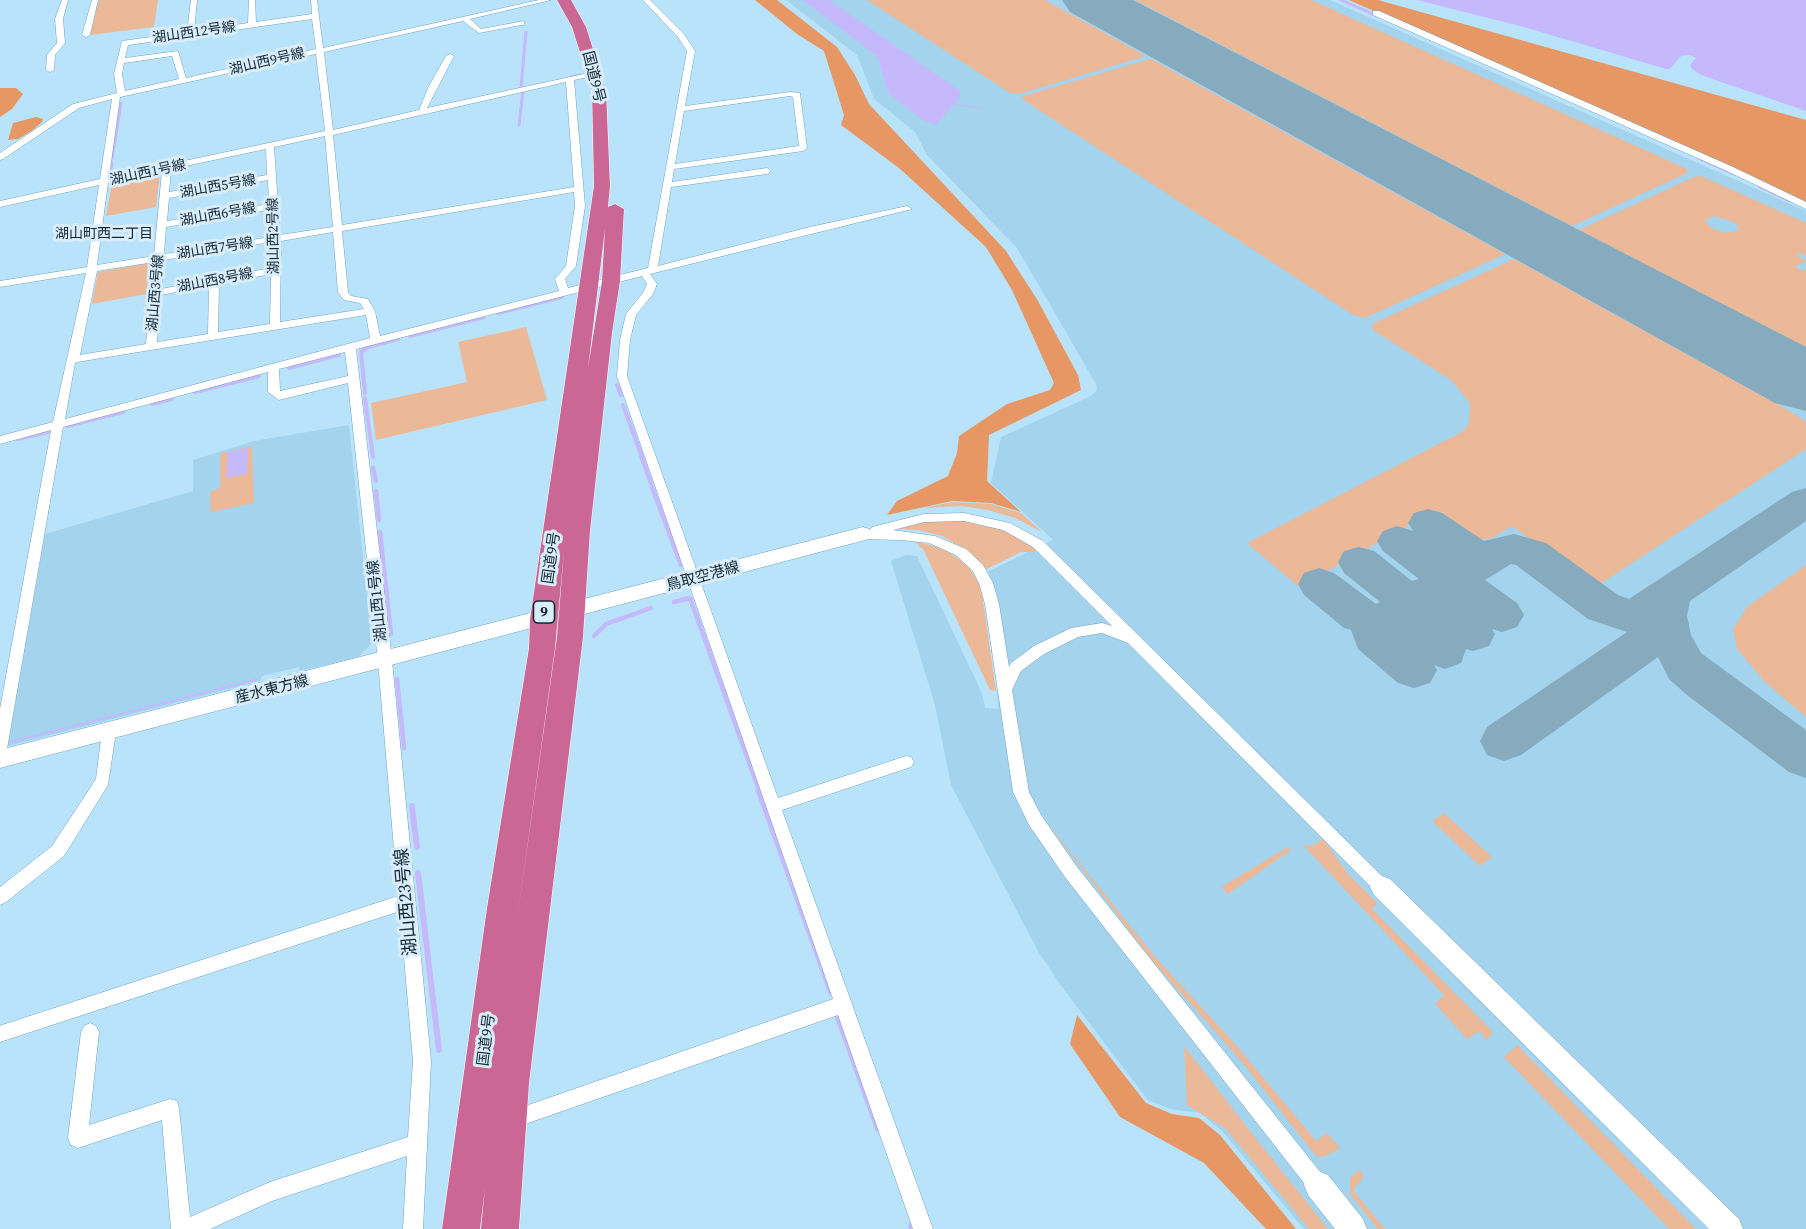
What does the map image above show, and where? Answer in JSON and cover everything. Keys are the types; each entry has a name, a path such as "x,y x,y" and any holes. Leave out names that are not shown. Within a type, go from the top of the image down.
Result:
{"highway":[{"name":"国道9号","path":"500,1229 511,1120 512,1083 570,637 570,612 602,333 600,283 590,176 602,118 596,73 579,27 564,0"},
{"name":"国道9号","path":"461,1229 503,908 542,648 543,619 600,283 618,141 612,83 588,15 579,0"}],"street":[{"path":"50,70 51,55 61,43 59,20 65,0"},
{"path":"86,35 95,0"},
{"path":"190,34 194,0"},
{"path":"252,0 252,25"},
{"path":"314,0 343,292 348,298 364,301 370,311 376,340"},
{"name":"湖山西9号線","path":"0,158 76,106 548,0"},
{"path":"646,0 681,36 691,51 672,167 649,272 652,284 648,294 631,314 622,376 692,581 923,1229"},
{"path":"1376,13 1730,169 1806,206"},
{"name":"湖山西12号線","path":"121,61 125,43 315,16"},
{"path":"464,18 479,31 521,22"},
{"path":"0,204 104,182 118,95 117,74 121,61 175,53 183,81"},
{"path":"424,112 423,109 433,86 450,56"},
{"name":"湖山西1号線","path":"0,749 70,362 74,358 92,269 104,182 596,73"},
{"path":"564,292 560,279 571,266 580,206 578,189 590,176 570,79"},
{"path":"672,167 803,148 797,95 790,94 682,109"},
{"name":"湖山西2号線","path":"270,146 276,239 275,326"},
{"name":"湖山西3号線","path":"151,346 167,168"},
{"path":"668,185 767,171"},
{"name":"湖山西5号線","path":"164,196 272,177"},
{"name":"湖山西7号線","path":"0,284 578,189"},
{"name":"湖山西6号線","path":"162,225 274,206"},
{"path":"0,440 564,292 810,230 907,209"},
{"name":"湖山西8号線","path":"155,293 275,270"},
{"path":"213,335 214,282"},
{"path":"74,358 370,311"},
{"name":"湖山西1号線","path":"350,347 385,661"},
{"path":"273,368 274,392 279,396 353,378"},
{"path":"863,534 899,523 936,517 964,517 995,523 1014,530 1038,544 1729,1229"},
{"path":"863,534 931,539 961,552 978,568 986,583 992,604 1020,792 1035,820 1071,872 1353,1229"},
{"name":"鳥取空港線","path":"543,619 863,534"},
{"path":"1004,692 1016,667 1039,650 1110,613"},
{"name":"産水東方線","path":"0,759 543,619"},
{"path":"1076,632 1110,630 1141,645"},
{"name":"湖山西23号線","path":"385,661 422,1061 413,1229"},
{"path":"0,897 58,851 103,780 109,731"},
{"path":"772,807 906,762"},
{"path":"2,1034 406,901"},
{"path":"511,1120 842,1005"},
{"path":"90,1032 78,1138 170,1108 181,1229"},
{"path":"187,1229 270,1192 418,1143"}],"shaded area":[{"path":"99,0 158,0 154,27 90,35"},
{"path":"755,0 777,0 837,47 855,75 869,104 1006,251 1038,301 1078,375 1081,390 989,435 987,481 1021,512 991,503 952,501 887,515 897,501 948,476 957,453 959,436 1007,404 1050,390 1054,383 1012,290 986,247 899,168 841,125 844,115 824,51 797,34"},
{"path":"786,0 1330,0 1806,211 1806,1229 1304,1229 1222,1131 1200,1113 1170,1109 1148,1100 1062,987 1038,951 951,785 935,705 891,561 906,555 917,556 982,693 985,708 998,709 997,693 1012,692 987,572 1053,540 991,483 1001,437 1091,396 1097,390 1096,384 1017,248 927,155 915,132 874,99 857,55"},
{"path":"803,0 829,0 960,91 961,95 954,103 992,110 953,105 936,125 924,121 889,94 877,56"},
{"path":"867,0 1045,0 1146,56 1019,94 1010,93"},
{"path":"1135,0 1311,0 1687,169 1687,173 1572,226"},
{"path":"1349,0 1378,0 1806,120 1806,203"},
{"path":"1417,0 1806,0 1806,111 1701,75 1692,69 1690,65 1696,58 1690,55 1681,56 1670,69 1666,69 1524,27"},
{"path":"1151,59 1505,254 1365,318 1353,315 1022,99 1024,96"},
{"path":"0,88 16,88 23,94 12,109 0,117"},
{"path":"36,117 43,119 33,130 18,139 8,140 13,123"},
{"path":"160,173 156,207 106,216 112,183"},
{"path":"1701,176 1806,223 1806,256 1800,253 1796,255 1806,261 1795,267 1802,271 1806,269 1806,347 1579,230 1694,177","holes":["1714,216 1736,223 1739,230 1727,233 1711,228 1705,220"]},
{"path":"1514,259 1791,412 1806,422 1806,449 1600,584 1590,581 1512,526 1490,539 1473,537 1436,510 1299,587 1247,543 1462,432 1469,424 1470,403 1451,380 1373,330 1372,324"},
{"path":"150,263 146,294 92,304 98,272"},
{"path":"526,327 547,400 376,440 371,403 467,382 458,342"},
{"path":"349,425 372,643 358,657 300,671 299,667 262,676 260,681 8,746 45,534 193,491 193,460 254,441"},
{"path":"252,446 254,503 211,512 210,492 220,488 220,454"},
{"path":"248,448 247,474 226,478 228,452"},
{"path":"952,502 991,504 1021,513 1042,532 1015,518 988,510 961,506 923,508"},
{"path":"947,519 978,522 1009,532 1040,552 1021,552 985,570 971,553 942,536 918,530 899,529 899,527 924,521"},
{"path":"907,540 940,547 967,564 981,587 996,691 990,690 923,549 915,542"},
{"path":"1806,565 1806,717 1765,682 1737,649 1733,629 1747,607"},
{"path":"258,678 258,680 11,743 11,741"},
{"path":"1444,813 1492,857 1480,866 1432,821"},
{"path":"1043,818 1156,958 1234,1043 1316,1141 1327,1133 1340,1148 1324,1157 1316,1156 1242,1062 1152,960"},
{"path":"1323,839 1348,874 1377,903 1372,909 1493,1032 1487,1040 1479,1031 1467,1039 1435,1004 1444,995 1303,845 1312,846"},
{"path":"1288,847 1291,850 1228,894 1221,887"},
{"path":"1077,1015 1146,1103 1172,1114 1199,1118 1220,1135 1296,1229 1266,1229 1204,1163 1120,1117 1070,1044"},
{"path":"1517,1045 1696,1229 1669,1229 1504,1057"},
{"path":"1184,1046 1328,1229 1309,1229 1225,1128 1187,1105"},
{"path":"1359,1170 1364,1176 1353,1190 1385,1229 1378,1229 1350,1194 1350,1178"}],"waterway":[{"path":"1341,0 1377,16"},
{"path":"521,88 526,32"},
{"path":"571,77 580,75"},
{"path":"519,125 523,91"},
{"path":"119,115 121,103"},
{"path":"116,133 119,116"},
{"path":"112,159 116,134"},
{"path":"1698,158 1734,174"},
{"path":"110,174 112,163"},
{"path":"1760,187 1786,199"},
{"path":"1783,197 1788,200"},
{"path":"498,313 562,297"},
{"path":"410,336 484,317"},
{"path":"365,393 361,352 368,347 398,339"},
{"path":"289,368 339,355"},
{"path":"195,392 259,376"},
{"path":"617,385 621,395"},
{"path":"365,398 373,457"},
{"path":"152,404 172,399"},
{"path":"623,405 642,457"},
{"path":"67,426 123,412"},
{"path":"17,439 48,432"},
{"path":"641,455 651,483"},
{"path":"373,468 376,481"},
{"path":"652,487 681,565"},
{"path":"376,491 379,520"},
{"path":"380,532 391,634"},
{"path":"674,602 690,598 760,793"},
{"path":"594,636 606,624 651,608"},
{"path":"397,679 404,748"},
{"path":"759,791 831,992"},
{"path":"412,806 417,847"},
{"path":"418,873 439,1050"},
{"path":"838,1017 878,1129"}],"taxiway":[{"path":"1487,559 1502,550 1514,549 1531,554 1603,607 1621,615 1636,616 1806,502"},
{"path":"1428,523 1475,556 1487,559"},
{"path":"1397,541 1439,572 1457,576"},
{"path":"1460,575 1487,559"},
{"path":"1359,562 1399,594 1420,599"},
{"path":"1420,599 1460,575"},
{"path":"1460,575 1461,584 1502,615"},
{"path":"1319,584 1359,616 1381,622"},
{"path":"1665,616 1669,599 1675,590"},
{"path":"1431,593 1433,602 1473,634"},
{"path":"1381,622 1420,599"},
{"path":"1403,609 1404,619 1445,651"},
{"path":"1504,741 1657,634 1665,616"},
{"path":"1665,616 1669,636 1685,666 1703,682 1806,757"},
{"path":"1381,622 1373,628 1374,637 1414,670"}],"runway":[{"path":"1090,0 1806,383"}],"district":[{"name":"湖山町西二丁目","path":"104,234"}]}
